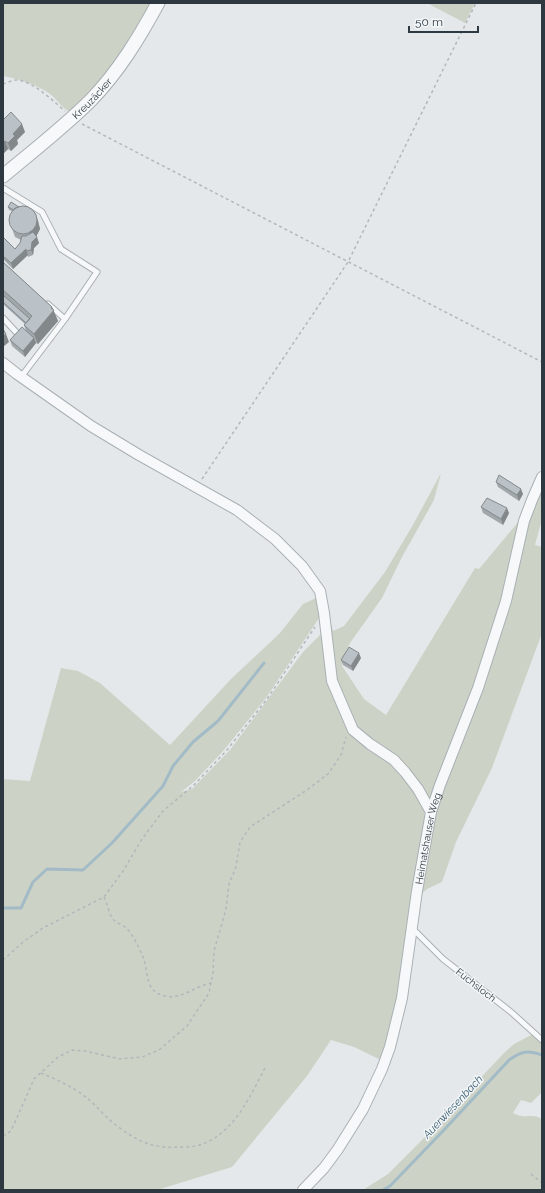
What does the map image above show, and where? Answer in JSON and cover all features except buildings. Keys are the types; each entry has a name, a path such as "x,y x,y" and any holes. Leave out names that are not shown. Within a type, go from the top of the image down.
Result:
{"street":[{"name":"Kreuzäcker","path":"3,176 72,118 91,100 123,61 143,32 158,3"},
{"path":"3,363 19,376 91,426 138,455 237,510 275,539 302,566 320,592 332,681 353,730 370,744 394,760 418,789 430,812"},
{"name":"Heimatshauser Weg","path":"303,1190 324,1168 364,1109 390,1047 402,998 430,812 480,681 506,601 524,521 542,477"}],"lane":[{"path":"3,188 42,212 61,249 97,272 65,319 19,376"},
{"path":"42,298 65,319"},
{"path":"3,318 17,332"},
{"name":"Fuchsloch","path":"412,928 443,959 511,1012 542,1040"}],"path":[{"path":"197,487 348,262 476,3"},
{"path":"3,84 16,80 29,84 45,94 80,124 542,362"},
{"path":"3,960 23,942 43,928 104,897 123,871 142,839 163,812 194,785 217,760 267,699 324,613"},
{"path":"3,1136 11,1131 34,1079 58,1056 72,1050 85,1051 120,1059 142,1057 159,1050 187,1026 209,994 214,951 226,909 229,884 236,867 240,842 250,827 307,790 328,774 341,755 347,732 353,730"},
{"path":"104,897 112,918 128,929 138,946 145,963 148,982 150,987 155,992 165,996 176,997 211,983"},
{"path":"41,1073 52,1077 87,1098 122,1129 148,1145 164,1148 195,1146 209,1141 225,1130 244,1106 266,1066"},
{"path":"531,1174 542,1183"}],"shaded area":[{"path":"3,3 154,3 138,32 94,90 71,112 65,109 50,94 39,87 21,80 3,76"},
{"path":"427,3 475,3 465,23"},
{"path":"441,473 434,500 402,557 382,598 350,643 342,659 342,666 364,699 386,715 475,568 479,569 524,515 504,604 434,796 429,798 425,797 389,754 385,760 395,765 423,804 425,819 399,996 381,1060 354,1047 331,1040 307,1076 232,1167 157,1190 3,1190 3,779 30,781 61,668 78,671 100,683 170,745 231,679 280,633 303,604 314,599 319,594 323,612 266,698 224,750 195,781 181,792 192,789 230,750 303,652 331,624 333,631 344,626 385,572"},
{"path":"542,486 541,523 535,545 542,547 542,633 492,768 456,842 442,882 427,889 419,896 435,811 528,522"},
{"path":"533,1034 542,1043 542,1092 531,1103 521,1100 513,1113 521,1116 535,1116 542,1120 542,1190 363,1190 388,1174 504,1053 514,1044"}],"waterway":[{"path":"3,908 21,908 33,882 47,869 83,870 112,843 163,786 173,766 193,742 218,721 264,663"},
{"name":"Auerwiesenbach","path":"383,1190 390,1186 509,1060 525,1052 532,1052 542,1055"}]}
